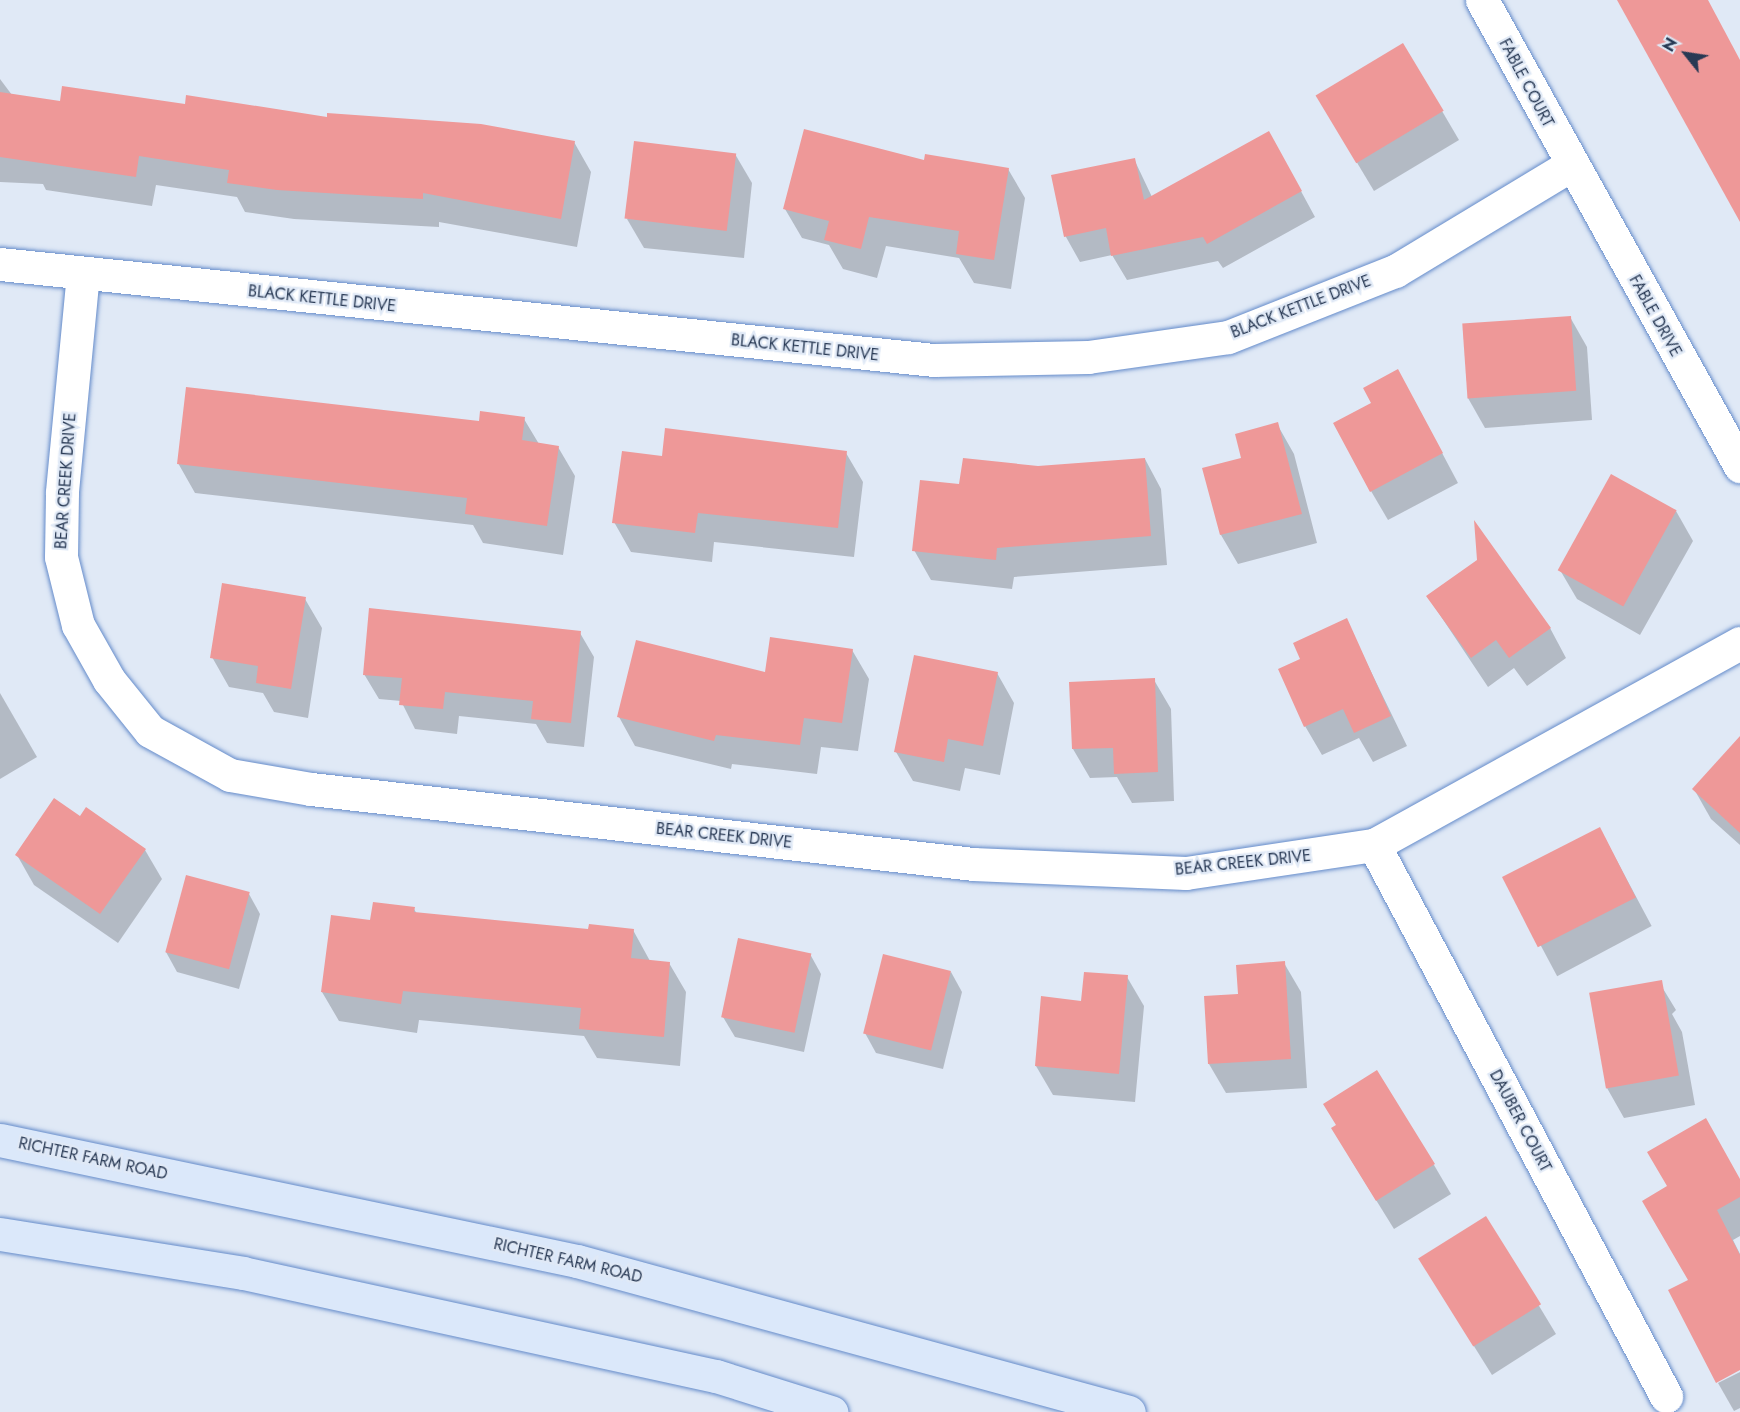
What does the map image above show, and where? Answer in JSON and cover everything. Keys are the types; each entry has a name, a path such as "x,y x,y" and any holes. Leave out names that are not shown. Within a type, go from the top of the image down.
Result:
{"main road":[{"name":"RICHTER FARM ROAD","path":"0,1140 577,1261 1129,1412"},
{"path":"0,1234 243,1273 716,1376 831,1412"}],"street":[{"name":"FABLE COURT","path":"1482,0 1570,165"},
{"name":"BLACK KETTLE DRIVE","path":"0,264 934,360 1088,357 1228,337 1395,271 1570,165"},
{"name":"FABLE DRIVE","path":"1570,165 1740,466"},
{"name":"BEAR CREEK DRIVE","path":"83,273 62,494 61,547 78,625 109,680 150,731 230,775 311,789 973,864 1186,873 1374,845 1740,643"},
{"name":"DAUBER COURT","path":"1374,845 1666,1396"}],"building":[{"path":"1617,0 1708,0 1740,60 1740,222"},
{"path":"1403,43 1444,111 1356,163 1316,96"},
{"path":"62,86 185,104 186,95 327,117 327,113 481,124 575,141 561,219 423,193 423,199 277,190 227,183 229,170 139,156 136,177 0,157 0,92 60,101"},
{"path":"804,129 924,160 925,154 1009,168 994,260 956,254 959,231 869,217 861,249 824,240 829,221 783,209"},
{"path":"1269,131 1302,191 1207,244 1203,237 1111,256 1106,228 1064,237 1051,175 1135,158 1144,200"},
{"path":"634,141 736,154 727,231 624,218"},
{"path":"1571,316 1576,391 1467,398 1462,324"},
{"path":"1398,369 1443,453 1370,492 1333,423 1371,403 1363,388"},
{"path":"186,387 479,421 480,411 525,417 522,440 559,446 547,526 465,514 467,498 177,464"},
{"path":"1278,422 1302,514 1220,535 1202,468 1241,458 1235,434"},
{"path":"665,428 847,451 838,528 698,513 695,533 612,523 622,451 662,456"},
{"path":"963,458 1038,466 1145,458 1151,536 997,548 996,560 912,551 920,480 959,484"},
{"path":"1611,474 1677,510 1623,607 1558,570"},
{"path":"1474,520 1551,628 1509,658 1496,640 1471,658 1426,596 1477,560"},
{"path":"222,583 306,597 291,689 256,683 258,666 210,658"},
{"path":"369,608 581,631 571,723 531,719 533,701 445,692 443,709 399,705 402,678 363,675"},
{"path":"1347,618 1391,716 1354,733 1343,709 1304,727 1278,669 1300,659 1293,643"},
{"path":"770,637 853,649 842,723 804,718 800,745 716,735 714,741 617,717 636,640 765,672"},
{"path":"914,655 998,672 983,746 948,739 944,762 894,752"},
{"path":"1155,678 1158,772 1114,774 1113,748 1072,749 1069,682"},
{"path":"1740,736 1740,833 1692,789"},
{"path":"54,798 80,816 86,807 146,849 100,914 15,855"},
{"path":"1600,827 1636,897 1538,947 1502,877"},
{"path":"186,875 250,892 229,969 165,952"},
{"path":"373,902 415,907 414,912 588,929 589,924 634,929 631,958 670,962 664,1037 579,1029 581,1008 403,991 401,1004 321,992 331,915 370,920"},
{"path":"738,938 811,954 795,1033 721,1017"},
{"path":"883,954 951,971 931,1050 863,1034"},
{"path":"1285,961 1291,1059 1208,1064 1204,996 1238,994 1236,965"},
{"path":"1084,972 1128,975 1119,1074 1035,1066 1041,996 1081,1001"},
{"path":"1662,980 1679,1076 1606,1088 1589,993"},
{"path":"1377,1070 1435,1164 1376,1201 1331,1128 1336,1125 1323,1104"},
{"path":"1706,1118 1740,1179 1740,1197 1717,1210 1740,1255 1740,1370 1716,1383 1668,1290 1688,1280 1642,1201 1667,1186 1647,1152"},
{"path":"1486,1216 1541,1304 1473,1347 1418,1258"}]}
